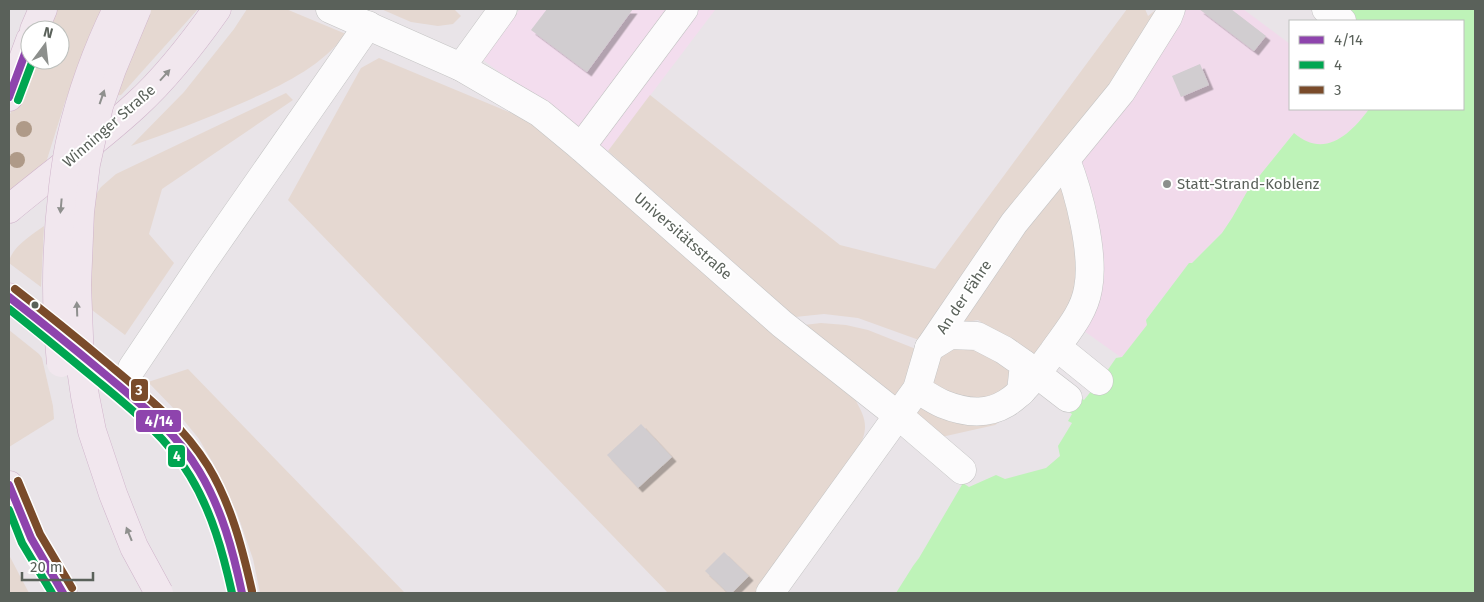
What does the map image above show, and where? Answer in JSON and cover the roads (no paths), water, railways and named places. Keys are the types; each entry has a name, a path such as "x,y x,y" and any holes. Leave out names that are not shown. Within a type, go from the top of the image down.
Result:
{"main road":[{"path":"117,9 95,59 70,140 61,204 57,255 58,303 61,360 72,429 95,501 125,571 138,593"},
{"path":"137,9 115,61 99,106 86,164 80,212 76,286 80,362 92,431 130,538 159,593"},
{"name":"Winninger Straße","path":"9,209 137,104 184,54 217,9"},
{"path":"9,97 20,67"},
{"path":"9,297 140,402 164,424 186,451 200,472 215,502 234,557 242,593"},
{"path":"9,486 31,538 63,593"}],"street":[{"name":"Universitätsstraße","path":"330,9 461,67 540,113 782,324 962,470"},
{"path":"461,67 503,9"},
{"path":"581,147 684,9"},
{"name":"An der Fähre","path":"770,593 917,389 929,348 1014,223 1121,92 1168,17 1171,9"},
{"path":"1326,9 1341,20"},
{"path":"132,368 203,262 368,25"},
{"path":"917,389 941,403 959,410 978,412 996,409 1012,400 1027,376 1057,347 1079,316 1088,291 1090,271 1080,205 1074,180 1066,160"},
{"path":"929,348 950,335 977,336 1004,350 1027,376 1068,398"},
{"path":"1057,347 1100,381"}],"place":[{"name":"Statt-Strand-Koblenz","path":"1167,184"}]}
